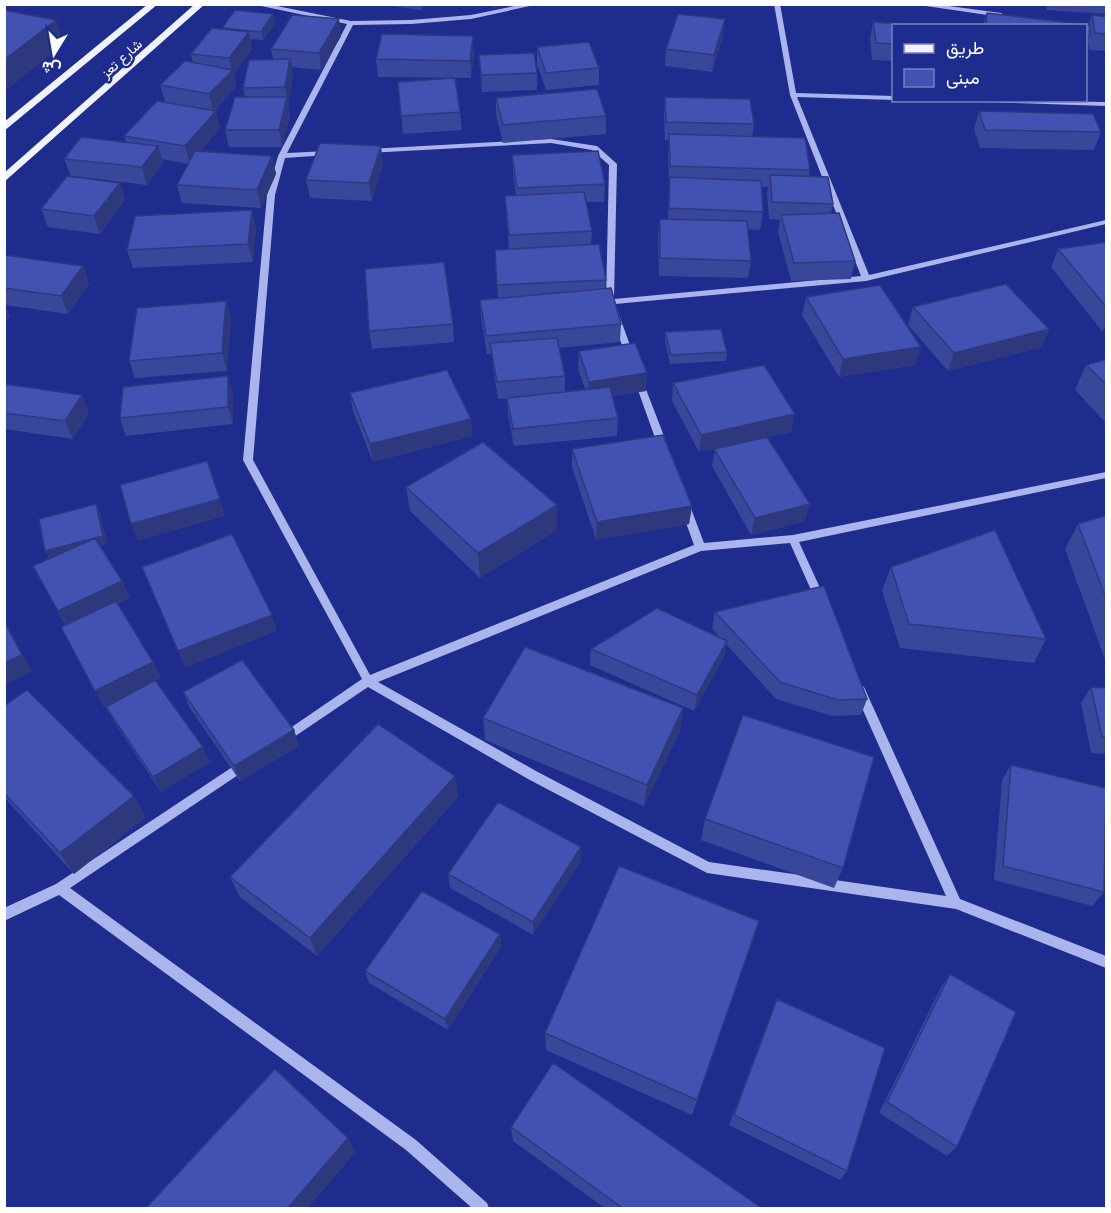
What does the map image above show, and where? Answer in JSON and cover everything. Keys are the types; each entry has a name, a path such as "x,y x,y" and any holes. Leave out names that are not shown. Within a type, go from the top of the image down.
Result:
{"main road":[{"name":"شارع تعز","path":"4,128 154,4"},
{"name":"شارع تعز","path":"4,179 201,4"}],"street":[{"path":"255,4 351,23 411,22 471,17 536,4"},
{"path":"777,4 793,95 866,278"},
{"path":"915,4 1005,16"},
{"path":"351,23 282,156 271,195 248,460 368,681 532,775 707,867 956,903 1107,962"},
{"path":"793,95 892,98"},
{"path":"1048,102 1107,104"},
{"path":"364,152 551,141 594,148 613,164 610,302 668,458"},
{"path":"282,156 341,153"},
{"path":"610,302 866,278 1107,222"},
{"path":"279,741 368,681 700,547 793,539 1107,475"},
{"path":"680,492 700,547"},
{"path":"793,539 827,614"},
{"path":"855,678 956,903"},
{"path":"4,915 60,888 249,761"},
{"path":"60,888 411,1145 482,1209"}],"building":[{"path":"4,10 56,20 4,60"},
{"path":"235,10 273,14 261,32 222,28"},
{"path":"987,13 1081,24 986,24"},
{"path":"678,14 725,19 714,55 666,49"},
{"path":"292,15 339,19 319,53 271,49"},
{"path":"1092,15 1107,17 1107,34 1095,33"},
{"path":"873,22 905,24 892,24 892,44 876,43"},
{"path":"1087,25 1090,25 1090,36 1087,35"},
{"path":"212,28 249,32 229,58 191,54"},
{"path":"382,34 473,36 470,61 376,59"},
{"path":"589,42 599,68 546,73 537,47"},
{"path":"534,53 537,73 481,75 479,55"},
{"path":"290,59 285,87 243,88 249,60"},
{"path":"185,61 233,70 209,94 160,85"},
{"path":"455,78 460,112 401,116 398,82"},
{"path":"597,89 606,116 503,125 496,98"},
{"path":"235,97 287,97 279,130 225,130"},
{"path":"665,97 750,99 754,124 666,122"},
{"path":"157,101 216,111 185,146 124,136"},
{"path":"979,111 1093,114 1101,132 985,130"},
{"path":"669,134 805,138 810,170 670,166"},
{"path":"81,137 158,146 142,167 64,159"},
{"path":"320,143 381,146 369,183 306,180"},
{"path":"195,151 272,156 257,190 177,185"},
{"path":"598,151 605,184 517,188 512,155"},
{"path":"770,175 828,177 833,204 772,202"},
{"path":"67,176 120,183 94,216 41,209"},
{"path":"670,177 761,181 763,212 669,208"},
{"path":"584,192 592,231 509,235 505,196"},
{"path":"252,210 248,244 127,250 135,216"},
{"path":"839,213 855,261 794,263 781,215"},
{"path":"660,219 747,221 751,261 660,258"},
{"path":"1107,242 1107,308 1058,249"},
{"path":"599,244 606,280 497,285 495,250"},
{"path":"4,255 83,266 61,296 4,288"},
{"path":"444,262 453,324 369,331 365,269"},
{"path":"1006,284 1049,329 954,353 913,307"},
{"path":"880,285 921,347 843,359 806,297"},
{"path":"611,288 621,324 486,336 480,300"},
{"path":"226,301 222,353 129,361 137,308"},
{"path":"721,329 727,352 671,355 665,332"},
{"path":"557,338 565,376 497,382 490,343"},
{"path":"635,343 647,373 589,382 579,351"},
{"path":"1107,359 1107,385 1086,365"},
{"path":"764,365 795,414 701,435 673,383"},
{"path":"447,370 471,419 370,444 350,393"},
{"path":"228,376 228,407 120,418 123,387"},
{"path":"4,384 82,395 65,421 4,413"},
{"path":"610,387 618,418 513,429 507,398"},
{"path":"663,435 692,506 597,522 572,449"},
{"path":"767,437 810,504 755,518 714,449"},
{"path":"483,442 557,505 478,553 406,487"},
{"path":"207,461 220,499 131,524 120,485"},
{"path":"96,504 103,536 45,551 39,519"},
{"path":"1107,515 1107,601 1078,524"},
{"path":"995,530 1046,639 909,624 891,567"},
{"path":"232,534 272,615 178,651 142,567"},
{"path":"95,538 122,581 58,611 33,566"},
{"path":"824,586 867,699 838,700 780,682 715,612"},
{"path":"116,601 153,662 95,691 61,627"},
{"path":"657,608 727,641 697,695 591,649"},
{"path":"4,621 22,655 4,663"},
{"path":"525,647 683,708 647,785 483,718"},
{"path":"242,660 294,730 234,766 183,692"},
{"path":"155,680 203,747 153,777 106,707"},
{"path":"1091,687 1107,688 1107,738 1102,737"},
{"path":"27,690 134,796 60,853 4,793 4,706"},
{"path":"743,715 874,757 843,868 705,819"},
{"path":"378,724 455,776 310,938 230,877"},
{"path":"1011,765 1106,788 1104,892 1003,866"},
{"path":"498,802 581,847 533,922 448,874"},
{"path":"619,866 759,921 697,1100 545,1033"},
{"path":"422,891 500,934 445,1019 365,971"},
{"path":"950,974 1016,1012 957,1147 887,1102"},
{"path":"777,999 885,1048 847,1171 734,1115"},
{"path":"553,1063 763,1209 624,1209 511,1127"},
{"path":"275,1069 348,1138 287,1209 145,1209"}]}
